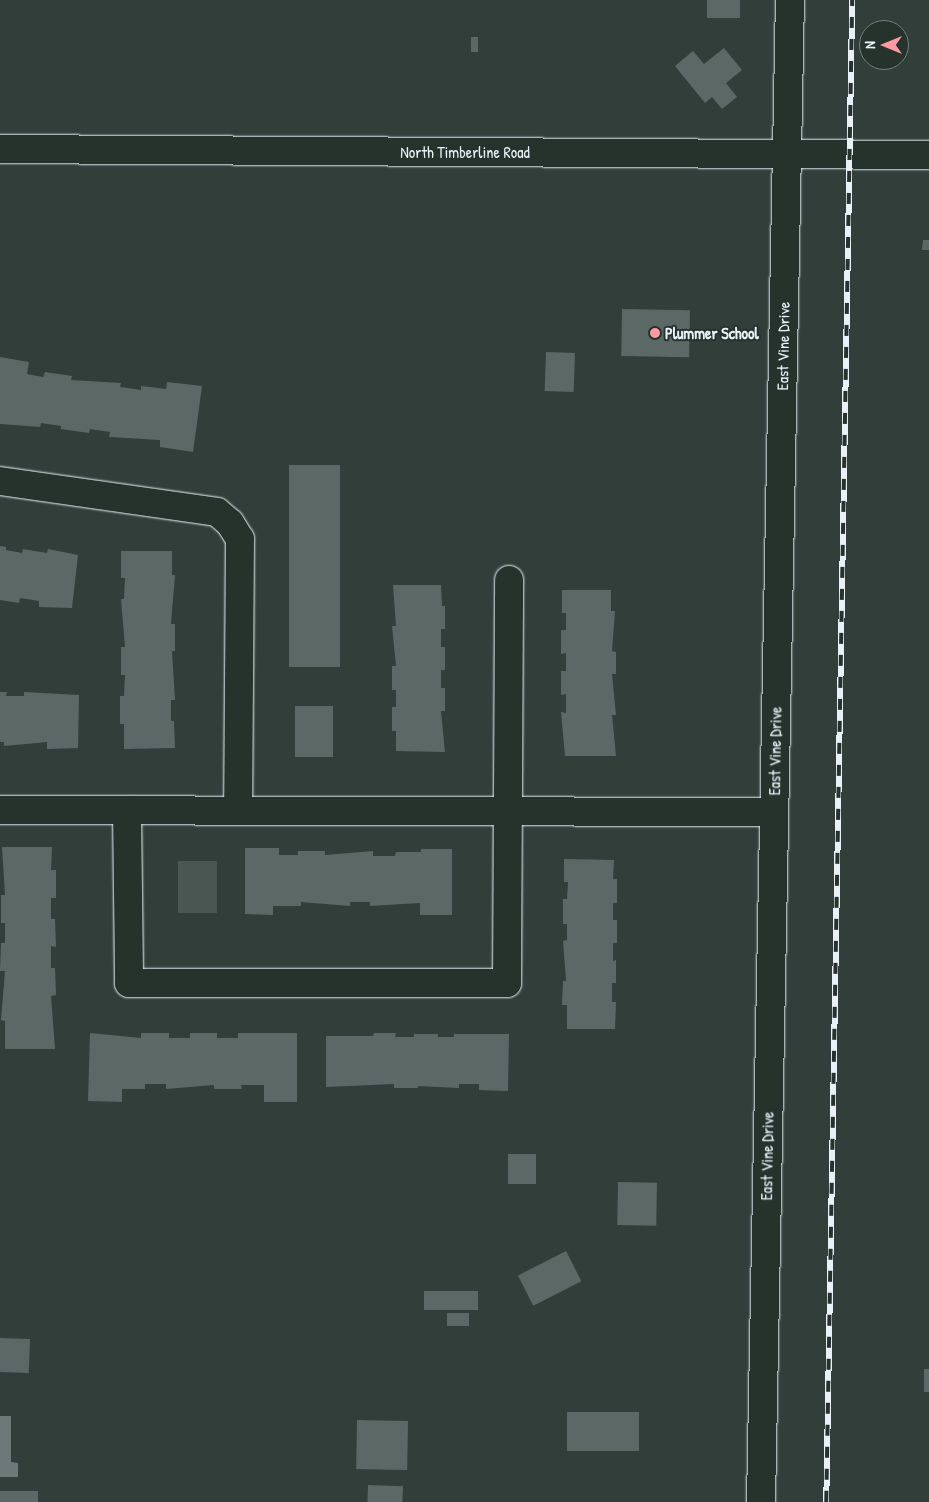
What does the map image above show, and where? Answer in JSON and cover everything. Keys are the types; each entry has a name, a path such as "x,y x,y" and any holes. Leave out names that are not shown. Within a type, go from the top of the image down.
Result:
{"main road":[{"name":"East Vine Drive","path":"761,1502 790,0"},
{"name":"North Timberline Road","path":"0,149 929,155"},
{"path":"0,481 217,512 230,523 240,539 238,810"},
{"path":"127,810 128,983 507,983 509,580"},
{"path":"0,810 774,812"}],"shaded area":[{"path":"178,861 217,861 217,913 178,913"},
{"path":"0,1416 11,1416 11,1462 18,1463 18,1477 0,1477"}],"building":[{"path":"707,0 740,0 740,18 707,18"},
{"path":"471,37 478,37 478,52 471,52"},
{"path":"724,48 742,70 726,83 737,97 722,109 712,97 705,103 675,66 693,51 704,64"},
{"path":"923,240 929,240 929,250 922,250"},
{"name":"Plummer School","path":"622,309 690,310 689,357 621,356"},
{"path":"546,352 575,353 574,392 545,391"},
{"path":"0,357 29,362 27,374 43,377 45,372 72,376 71,380 121,383 120,387 141,390 141,386 166,389 167,382 202,386 193,452 160,447 160,440 109,437 110,432 90,429 89,433 61,429 61,426 41,423 40,427 0,424"},
{"path":"289,465 340,465 340,667 289,667"},
{"path":"0,546 6,547 6,550 22,553 23,549 47,553 48,549 78,555 72,608 39,607 39,601 20,598 19,603 0,600"},
{"path":"121,551 172,551 172,575 175,575 171,624 175,624 175,651 172,651 175,700 171,700 171,721 174,721 175,748 124,749 124,724 120,724 120,696 124,696 125,675 121,675 121,647 125,647 121,599 124,599 125,578 121,578"},
{"path":"393,585 441,585 442,606 445,606 445,629 441,629 441,647 445,647 445,670 441,670 441,688 445,688 445,711 441,711 445,752 396,751 396,731 392,731 392,707 396,707 396,690 392,690 392,666 396,666 392,626 396,626"},
{"path":"562,590 611,590 611,611 615,611 612,651 616,652 616,674 612,674 616,715 612,715 616,756 565,756 561,712 566,713 566,694 561,695 561,671 566,671 566,653 561,654 561,630 566,630 566,613 562,613"},
{"path":"0,692 7,692 6,696 24,696 24,692 79,695 78,748 47,749 47,742 4,746 4,742 0,742"},
{"path":"295,706 333,706 333,757 295,757"},
{"path":"2,847 52,847 51,870 56,870 56,898 51,898 51,919 55,919 56,947 51,946 51,968 55,968 56,995 51,996 55,1049 5,1049 5,1021 1,1020 5,971 0,971 1,943 5,943 5,923 1,923 1,895 5,895"},
{"path":"245,848 279,848 279,855 298,855 298,851 325,851 325,855 373,851 373,856 395,856 396,852 421,852 421,849 452,849 452,915 420,915 420,903 370,906 370,902 350,902 350,906 301,902 301,906 273,906 273,915 245,914"},
{"path":"564,859 614,860 613,879 617,879 617,903 613,903 613,920 617,920 617,943 613,943 613,961 616,960 616,983 612,983 612,1002 616,1002 615,1029 567,1029 567,1005 562,1005 563,981 566,981 563,941 567,940 567,924 563,924 563,899 567,899 568,882 564,882"},
{"path":"90,1033 141,1038 141,1033 169,1033 169,1038 190,1038 190,1033 217,1033 217,1038 238,1038 238,1033 297,1033 297,1102 264,1102 264,1085 241,1085 242,1089 214,1089 214,1085 166,1089 166,1084 145,1084 145,1089 122,1089 122,1102 88,1101"},
{"path":"374,1033 396,1033 395,1037 414,1037 414,1034 438,1034 438,1037 454,1037 454,1034 509,1034 508,1091 479,1090 479,1084 459,1084 459,1088 418,1086 418,1088 394,1088 394,1084 326,1087 326,1036 373,1036"},
{"path":"508,1154 536,1154 536,1184 508,1184"},
{"path":"618,1182 657,1183 656,1226 617,1225"},
{"path":"566,1251 581,1281 533,1306 518,1276"},
{"path":"424,1291 478,1291 478,1310 424,1310"},
{"path":"447,1313 469,1313 469,1326 447,1326"},
{"path":"0,1338 30,1339 29,1373 0,1372"},
{"path":"924,1369 929,1369 929,1392 924,1392"},
{"path":"567,1412 639,1412 639,1451 567,1451"},
{"path":"357,1420 408,1421 407,1470 356,1469"},
{"path":"368,1485 403,1486 402,1502 367,1502"},
{"path":"0,1491 38,1491 38,1502 0,1502"}],"railway":[{"path":"826,1502 852,0"}],"place":[{"name":"Plummer School","path":"655,333"}]}
